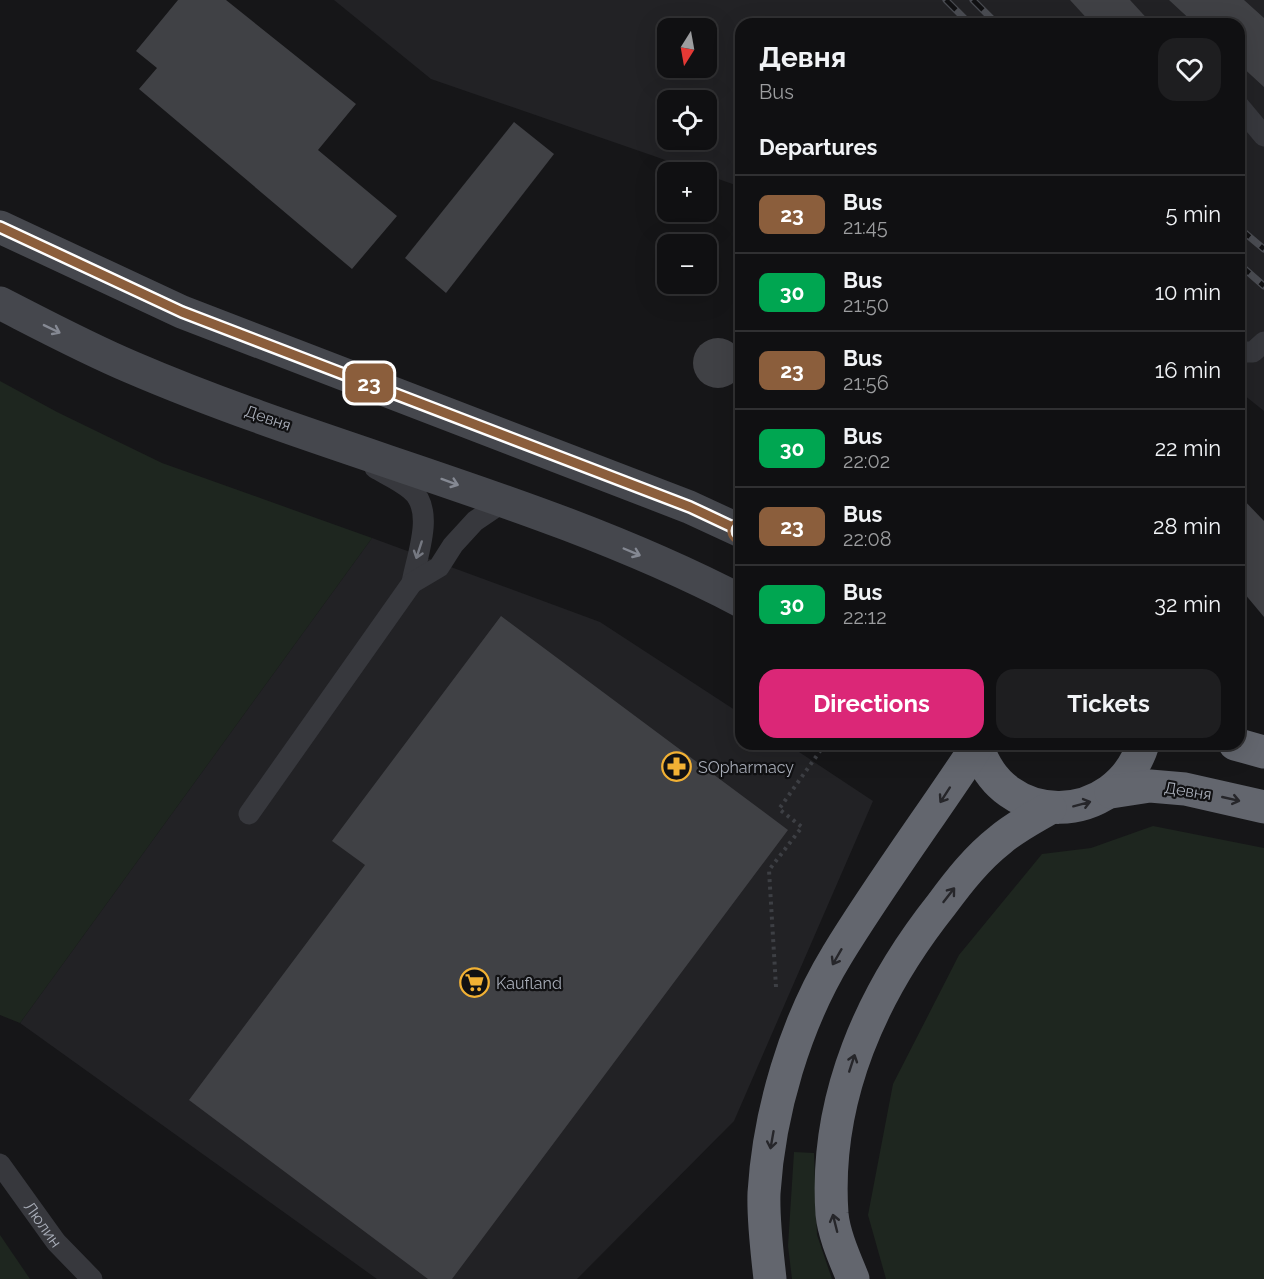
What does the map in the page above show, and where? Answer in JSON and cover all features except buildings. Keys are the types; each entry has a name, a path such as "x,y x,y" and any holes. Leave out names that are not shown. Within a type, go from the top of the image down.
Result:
{"highway":[{"path":"1245,747 1264,752"},
{"path":"770,1279 764,1194 770,1148 786,1073 802,1031 837,956 974,750"},
{"path":"979,750 986,769 1001,785 1023,801 1050,808 1082,806 1111,792 1127,777 1140,750"},
{"name":"Девня","path":"1111,792 1150,786 1185,789 1264,807"},
{"path":"853,1279 832,1216 832,1162 846,1080 861,1036 904,953 965,874 999,840 1050,808"}],"main road":[{"path":"0,227 182,312 690,507 735,528"},
{"name":"Девня","path":"0,303 130,367 601,539 735,598"}],"lane":[{"path":"1245,113 1264,136"},
{"path":"1245,352 1253,352 1264,342"},
{"path":"249,814 412,583 422,542 424,513 414,491 327,438"},
{"path":"412,583 439,567 453,545 476,521 503,502"},
{"name":"Люлин","path":"0,1164 56,1242 92,1279"}],"path":[{"path":"776,988 769,870 802,827 778,809 821,750"}],"shaded area":[{"path":"334,0 1264,0 1264,411 1245,396 1245,18 735,18 735,185 717,179 717,162 671,162 431,79"},
{"path":"0,381 57,412 162,463 372,538 20,1023 0,1015"},
{"path":"372,538 600,622 735,710 735,750 796,750 873,801 734,1121 577,1279 377,1279 20,1023"},
{"path":"1153,826 1264,848 1264,1279 886,1279 868,1215 893,1084 959,955 1042,854 1091,848"},
{"path":"794,1152 814,1153 817,1235 832,1279 792,1279 788,1246"},
{"path":"0,1235 30,1279 0,1279"}],"railway":[{"path":"946,0 964,18"},
{"path":"973,0 991,18"},
{"path":"1245,233 1264,249"},
{"path":"1245,269 1264,286"}],"bus line":[{"name":"23","path":"0,227 94,273 182,312 690,507 735,528"}],"place":[{"name":"SOpharmacy","path":"677,767"},
{"name":"Kaufland","path":"475,983"}]}
